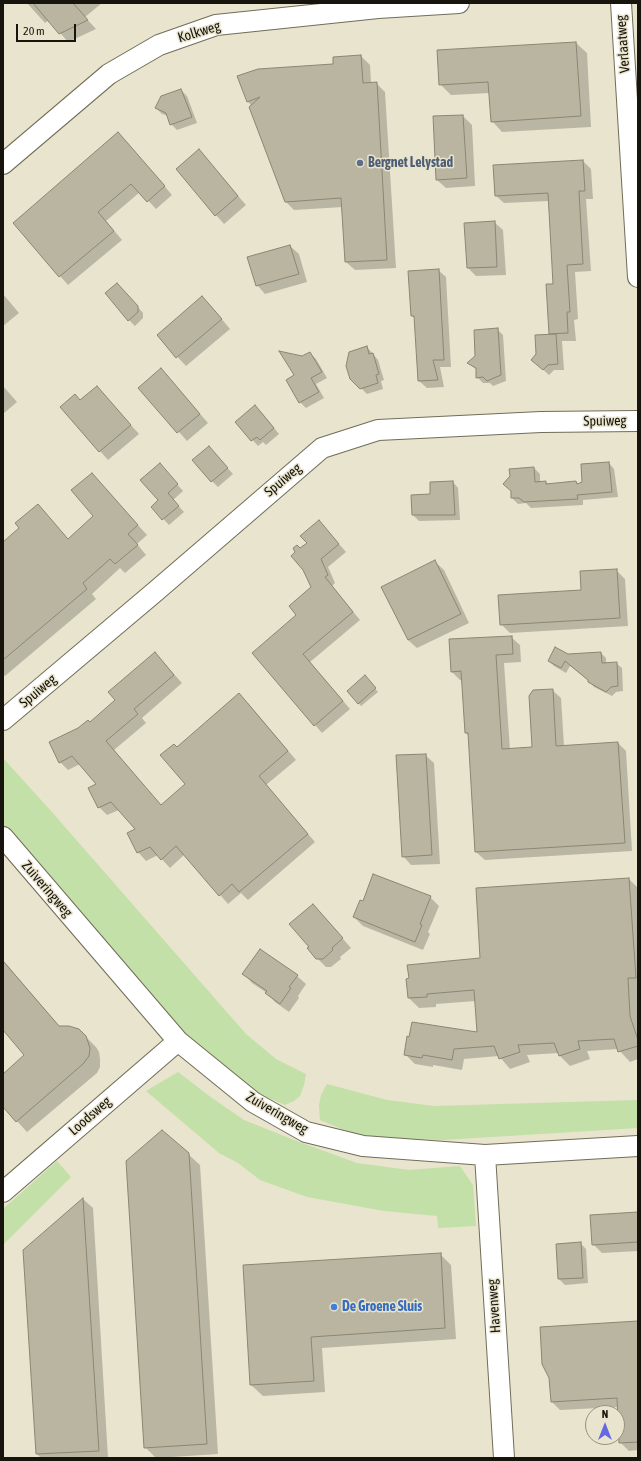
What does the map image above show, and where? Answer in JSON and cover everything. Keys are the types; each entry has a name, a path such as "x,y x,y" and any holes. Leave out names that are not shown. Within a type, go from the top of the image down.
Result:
{"street":[{"name":"Kolkweg","path":"3,164 109,74 160,45 216,25 378,8 459,3"},
{"name":"Verlaatweg","path":"621,3 638,277"},
{"name":"Spuiweg","path":"3,720 322,448 378,430 542,422 638,421"},
{"name":"Zuiveringweg","path":"3,837 178,1041 253,1102 306,1132 363,1146 485,1155 638,1146"},
{"name":"Loodsweg","path":"3,1192 178,1041"},
{"name":"Havenweg","path":"485,1155 504,1458"}],"green space":[{"path":"3,758 246,1034 276,1059 306,1074 300,1096 294,1101 285,1105 257,1093 197,1049 165,1014 3,826"},
{"path":"178,1072 244,1120 357,1163 409,1170 460,1166 473,1185 476,1226 438,1228 437,1216 384,1211 307,1197 260,1180 238,1163 219,1153 146,1091"},
{"path":"327,1084 387,1100 434,1106 638,1100 638,1128 443,1140 363,1138 320,1120 319,1105 321,1095"},
{"path":"57,1161 71,1177 3,1245 3,1209"}],"building":[{"path":"33,3 73,3 88,20 59,34"},
{"path":"576,42 581,116 491,122 488,82 439,85 437,50"},
{"path":"361,55 363,83 377,82 387,260 345,262 341,198 285,202 249,107 260,97 247,102 237,76 258,69 333,64 333,57"},
{"path":"181,89 192,117 170,125 166,113 155,108 161,96"},
{"path":"463,115 467,178 436,180 433,116"},
{"path":"118,132 165,186 147,202 131,184 98,212 114,231 59,277 13,223"},
{"path":"199,149 238,196 215,216 176,169"},
{"path":"583,160 585,191 579,191 583,264 567,265 570,312 567,312 568,333 549,334 546,284 553,284 548,193 495,196 493,165"},
{"path":"495,221 497,267 467,268 464,223"},
{"path":"290,245 299,274 256,286 247,257"},
{"path":"439,269 444,360 433,360 438,380 418,381 414,316 411,316 408,271"},
{"path":"117,283 138,306 138,312 128,321 105,293"},
{"path":"202,296 222,319 176,358 157,335"},
{"path":"498,328 501,375 487,381 483,377 476,378 476,368 467,363 475,356 474,330"},
{"path":"556,334 558,364 548,365 543,370 531,360 536,354 535,335"},
{"path":"367,346 369,354 373,353 379,374 376,375 378,383 360,389 350,379 346,366 349,352"},
{"path":"279,351 302,356 310,352 322,372 311,378 319,392 299,403 286,380 294,375"},
{"path":"161,368 200,414 177,433 138,388"},
{"path":"97,386 131,425 99,452 60,407 75,394 80,400"},
{"path":"255,405 274,428 260,440 257,437 251,441 235,422"},
{"path":"209,446 228,468 211,482 192,460"},
{"path":"609,462 612,492 577,495 578,499 524,502 519,498 511,498 511,491 503,484 510,476 509,469 534,467 535,482 546,481 546,484 576,481 577,484 582,482 581,464"},
{"path":"160,463 178,484 168,493 179,506 162,520 151,507 158,500 140,480"},
{"path":"92,473 138,525 128,534 138,545 115,564 110,559 83,583 87,589 3,660 3,542 19,528 15,523 38,504 68,539 93,516 71,490"},
{"path":"453,481 455,515 412,515 411,495 430,494 430,482"},
{"path":"319,520 339,544 321,559 328,575 325,577 353,612 303,654 343,701 314,726 252,653 296,615 289,606 311,587 303,570 291,556 295,552 293,548 297,545 300,548 307,543 300,536"},
{"path":"435,560 461,614 408,640 381,587"},
{"path":"617,569 620,618 500,625 498,595 581,590 580,571"},
{"path":"512,636 513,654 496,655 502,749 532,747 529,696 533,690 553,689 556,746 618,742 625,843 475,852 468,733 465,733 461,671 451,672 449,639"},
{"path":"555,647 568,654 601,652 602,663 617,662 618,686 611,687 606,692 588,682 588,680 565,661 561,668 548,661"},
{"path":"155,652 174,675 134,709 138,714 106,741 161,805 185,784 160,755 174,744 177,747 239,693 288,751 259,776 308,834 239,892 232,884 219,896 176,846 161,860 150,847 137,853 127,833 135,829 111,802 98,808 88,788 96,784 72,756 59,763 49,742 78,728 88,720 90,722 115,700 108,692"},
{"path":"365,675 376,688 358,704 347,691"},
{"path":"426,754 432,855 402,857 396,755"},
{"path":"373,874 431,896 415,942 353,917 360,900 363,901"},
{"path":"629,878 636,978 628,978 630,1016 638,1040 638,1046 618,1052 614,1039 578,1041 580,1049 559,1056 554,1043 518,1045 520,1052 499,1059 494,1046 454,1049 452,1060 423,1055 422,1058 404,1055 407,1036 409,1037 412,1022 477,1032 474,990 427,994 427,997 408,998 406,979 409,978 407,965 480,958 476,888"},
{"path":"313,904 343,938 323,959 316,959 307,948 309,947 289,924"},
{"path":"260,949 298,975 289,987 291,988 280,1004 265,993 267,991 242,974"},
{"path":"3,961 59,1026 69,1026 79,1029 86,1036 90,1048 89,1056 83,1064 16,1122 3,1107 3,1074 24,1055 3,1030"},
{"path":"162,1130 189,1153 207,1444 144,1448 126,1161"},
{"path":"83,1198 99,1451 36,1454 23,1250"},
{"path":"638,1212 638,1242 592,1245 590,1215"},
{"path":"581,1242 583,1278 558,1279 556,1244"},
{"path":"441,1253 445,1328 311,1337 314,1381 250,1385 243,1265"},
{"path":"638,1321 638,1442 625,1443 625,1405 617,1405 617,1398 551,1402 549,1378 542,1364 540,1327"}],"place":[{"name":"Bergnet Lelystad","path":"360,163"},
{"name":"De Groene Sluis","path":"334,1307"}]}
